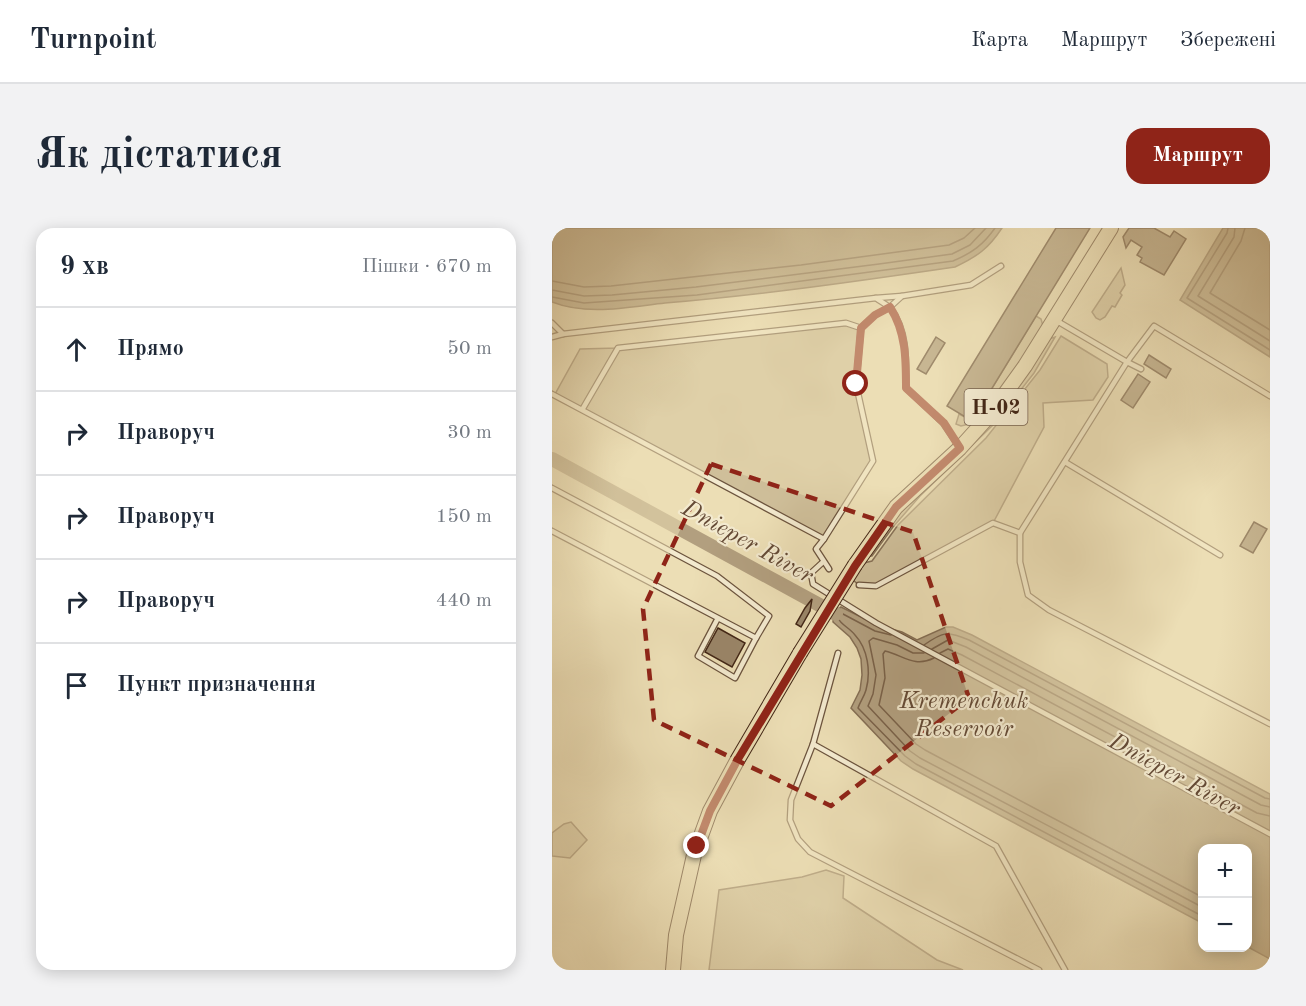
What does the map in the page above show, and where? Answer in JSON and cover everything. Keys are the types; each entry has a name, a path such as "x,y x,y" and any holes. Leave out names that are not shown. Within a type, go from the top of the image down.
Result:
{"main road":[{"name":"Н-02","path":"673,970 676,935 694,855 710,811 738,759 855,566 896,507 960,448 989,416 1025,366 1111,228"}],"lane":[{"path":"552,337 902,296 971,285 1001,266"},
{"path":"829,569 816,549 873,461 856,384 861,328 902,296"},
{"path":"876,298 890,307 898,319 906,351 906,388 944,423 960,448"},
{"path":"1054,320 1141,369"},
{"path":"552,323 563,334"},
{"path":"582,410 618,348 846,323 861,328"},
{"path":"1270,396 1154,326 1127,362 1020,533 1020,562 1028,595 1049,610 1270,724"},
{"path":"552,394 824,538"},
{"path":"1065,462 1220,555"},
{"path":"552,488 717,576 769,616 735,678 698,656 718,618"},
{"path":"859,585 876,586 993,523 1020,533"},
{"path":"552,531 756,638"},
{"path":"823,562 811,573 813,584 876,623 1270,834"},
{"path":"838,652 813,744 791,800 790,820 798,839 810,852 1039,970"},
{"path":"813,744 996,846 1065,970"}],"highlighted area":[{"path":"711,464 913,532 969,698 831,806 654,720 643,609"}],"shaded area":[{"path":"1121,268 1125,285 1120,293 1122,295 1115,307 1112,306 1105,317 1100,320 1092,312"},
{"path":"1036,316 1041,319 1043,326 1022,361 977,422 961,426 956,424 959,414 972,421"},
{"path":"846,323 861,328 856,384 873,461 824,539 554,396 580,349 618,348"},
{"path":"1061,336 1107,364 1108,377 1093,400 1043,403 1044,427 993,523 876,586 859,585 853,580 864,563 872,561 898,525 986,438 1040,370"},
{"path":"1055,337 1034,373 994,424 920,496 872,556 868,556 883,533 1049,339"},
{"path":"571,822 587,840 570,858 552,856 552,833"},
{"path":"826,870 844,876 843,898 937,960 963,970 709,970 719,890 802,877"}],"water":[{"path":"552,228 1002,228 982,251 955,267 774,292 594,310 579,309 552,302"},
{"path":"1223,228 1270,228 1270,357 1180,300"},
{"name":"Kremenchuk Reservoir","path":"841,607 877,625 902,632 917,640 946,627 953,627 1270,794 1270,959 1252,949 1252,844 1198,844 1198,921 913,769 901,761 851,708 860,690 861,659 850,637 833,622 834,613"}],"building":[{"path":"1056,228 1090,228 972,421 947,406"},
{"path":"1129,228 1154,228 1170,237 1174,231 1186,239 1164,275 1140,262 1142,258 1137,255 1142,247 1131,240 1126,248 1123,237"},
{"path":"936,337 945,343 926,374 917,369"},
{"path":"1149,355 1171,369 1166,378 1144,364"},
{"path":"1138,374 1150,382 1133,408 1121,400"},
{"path":"1254,522 1267,529 1253,553 1240,546"},
{"path":"812,599 810,611 801,627 796,624"},
{"path":"718,628 745,643 732,667 705,652"}],"waterway":[{"name":"Dnieper River","path":"552,459 836,614"}],"route":[{"path":"697,846 710,811 738,759 855,566 896,507 960,448 944,423 906,388 906,351 898,319 890,307 875,315 861,328 856,384"}]}
